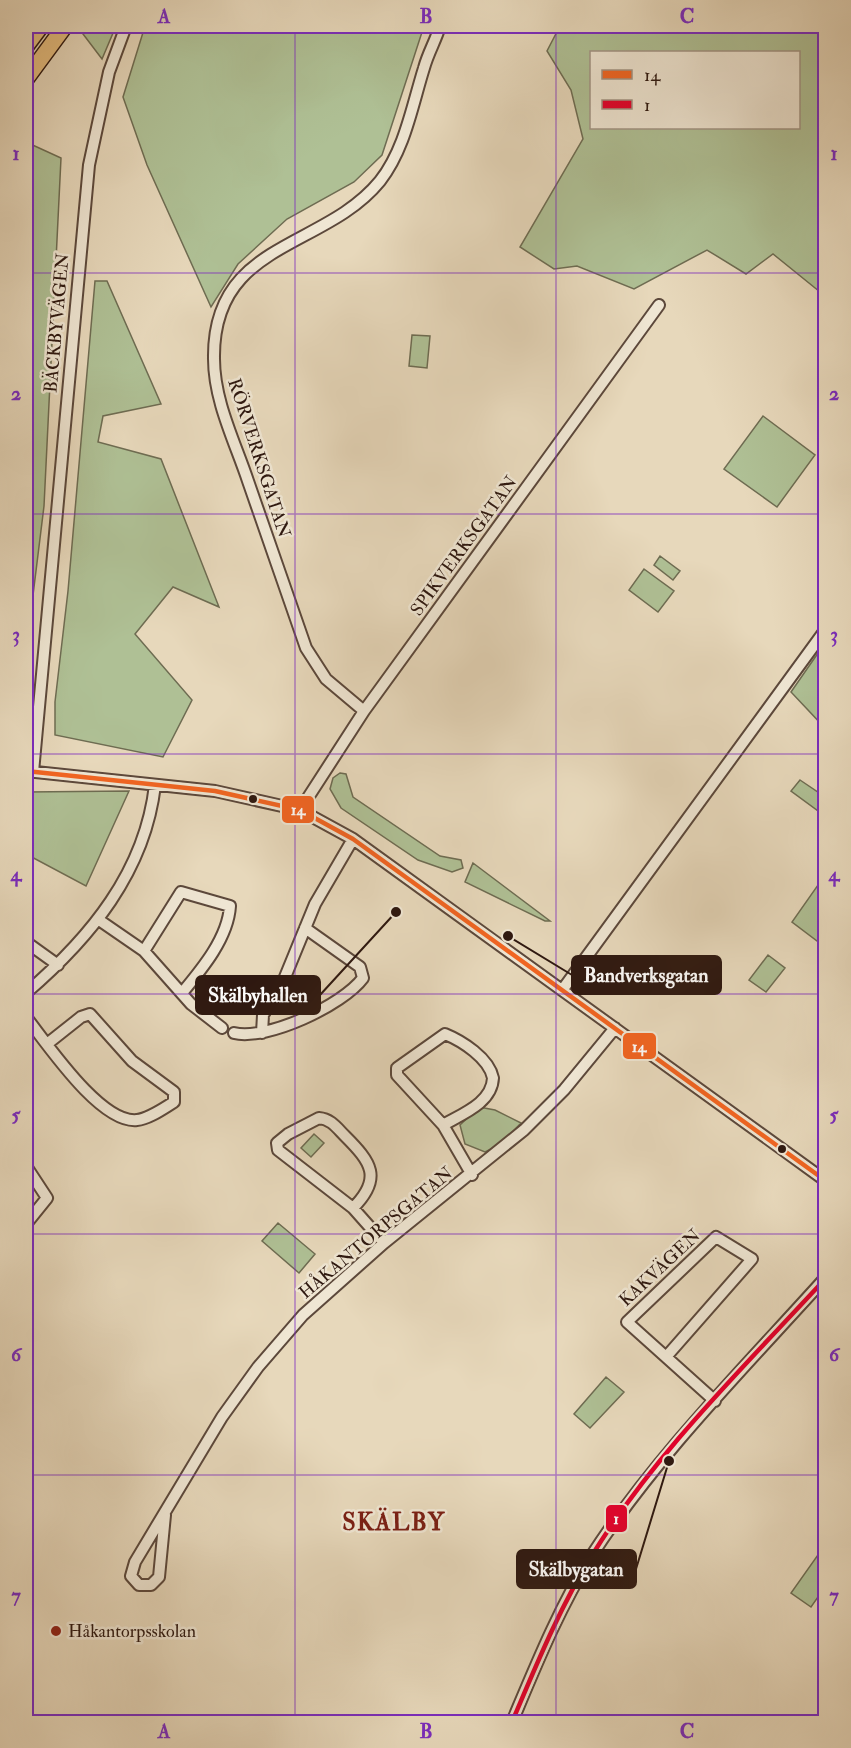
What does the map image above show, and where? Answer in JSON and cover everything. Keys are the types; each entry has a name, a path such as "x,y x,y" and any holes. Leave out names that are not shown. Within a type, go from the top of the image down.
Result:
{"highway":[{"path":"26,46 41,26"},
{"path":"26,79 65,26"}],"street":[{"name":"BÄCKBYVÄGEN","path":"29,772 89,165 109,72 126,26"},
{"name":"RÖRVERKSGATAN","path":"364,711 326,679 306,648 223,410 216,386 214,351 225,306 244,276 269,254 351,208 381,180 401,144 425,64 440,26"},
{"name":"SPIKVERKSGATAN","path":"300,810 364,711 659,306"},
{"path":"563,989 825,629"},
{"path":"29,772 215,791 300,810 353,839 825,1181"},
{"path":"26,993 58,965 99,920 136,856 151,815 155,784"},
{"path":"262,1033 262,1015 283,982 315,904 353,839"},
{"path":"144,951 182,892 231,906 216,946 201,970 182,993"},
{"path":"99,920 144,951 191,1004 222,1028"},
{"path":"234,1034 248,1036 262,1033 315,1013 363,978 360,967 305,928"},
{"path":"26,942 58,965"},
{"path":"26,1017 48,1044 96,1102 116,1116 139,1120 174,1102 174,1092 132,1061 90,1014 81,1017 48,1044"},
{"name":"HÅKANTORPSGATAN","path":"165,1515 159,1577 151,1585 139,1585 131,1576 131,1571 165,1515 189,1468 258,1367 303,1315 384,1243 472,1175 542,1112 615,1028"},
{"path":"443,1125 483,1100 492,1085 492,1073 483,1061 463,1042 445,1034 397,1068 397,1075 443,1125 472,1175"},
{"path":"353,1208 369,1189 370,1168 365,1157 327,1119 319,1118 288,1134 277,1143 278,1150 353,1208 384,1243"},
{"path":"26,1166 47,1198 26,1224"},
{"name":"KAKVÄGEN","path":"666,1357 752,1259 716,1238 627,1322 715,1401"},
{"path":"512,1722 551,1629 592,1555 642,1484 825,1277"}],"green space":[{"path":"89,26 116,26 102,59 83,34"},
{"path":"145,26 424,26 382,155 354,182 287,219 238,264 211,307 147,165 123,97"},
{"path":"560,26 825,26 825,296 773,254 746,274 707,250 634,289 577,266 554,269 520,247 583,139 571,90 547,51"},
{"path":"26,142 61,158 44,506 26,652"},
{"path":"95,281 107,281 161,404 103,416 98,442 161,459 219,607 173,587 135,634 192,700 163,757 55,735 55,702 68,591"},
{"path":"412,335 430,336 427,368 409,366"},
{"path":"763,416 815,455 777,507 724,469"},
{"path":"660,556 680,571 673,580 654,565"},
{"path":"644,569 674,591 658,612 629,590"},
{"path":"825,643 825,728 791,692"},
{"path":"340,773 346,774 353,797 440,856 461,860 463,868 452,872 418,860 341,808 330,789 333,778"},
{"path":"800,780 825,797 825,816 791,791"},
{"path":"129,791 86,886 26,854 26,792"},
{"path":"473,863 550,921 545,921 465,882"},
{"path":"825,875 825,947 792,922"},
{"path":"768,955 785,968 766,992 749,980"},
{"path":"479,1107 495,1110 521,1123 501,1144 485,1152 465,1144 460,1125"},
{"path":"314,1134 324,1143 311,1157 301,1148"},
{"path":"278,1223 315,1254 299,1273 262,1241"},
{"path":"606,1377 624,1392 590,1428 574,1414"},
{"path":"820,1552 825,1556 825,1587 811,1607 791,1593"}],"transit line":[{"name":"14","path":"26,771 215,791 300,810 353,839 826,1181"},
{"name":"1","path":"512,1722 548,1638 569,1597 591,1557 616,1519 643,1482 701,1412 826,1278"}],"place":[{"name":"Skälbyhallen","path":"396,912"},
{"name":"Bandverksgatan","path":"508,936"},
{"name":"Skälbygatan","path":"669,1461"},
{"name":"Håkantorpsskolan","path":"56,1631"}],"district":[{"name":"SKÄLBY","path":"394,1522"}]}
